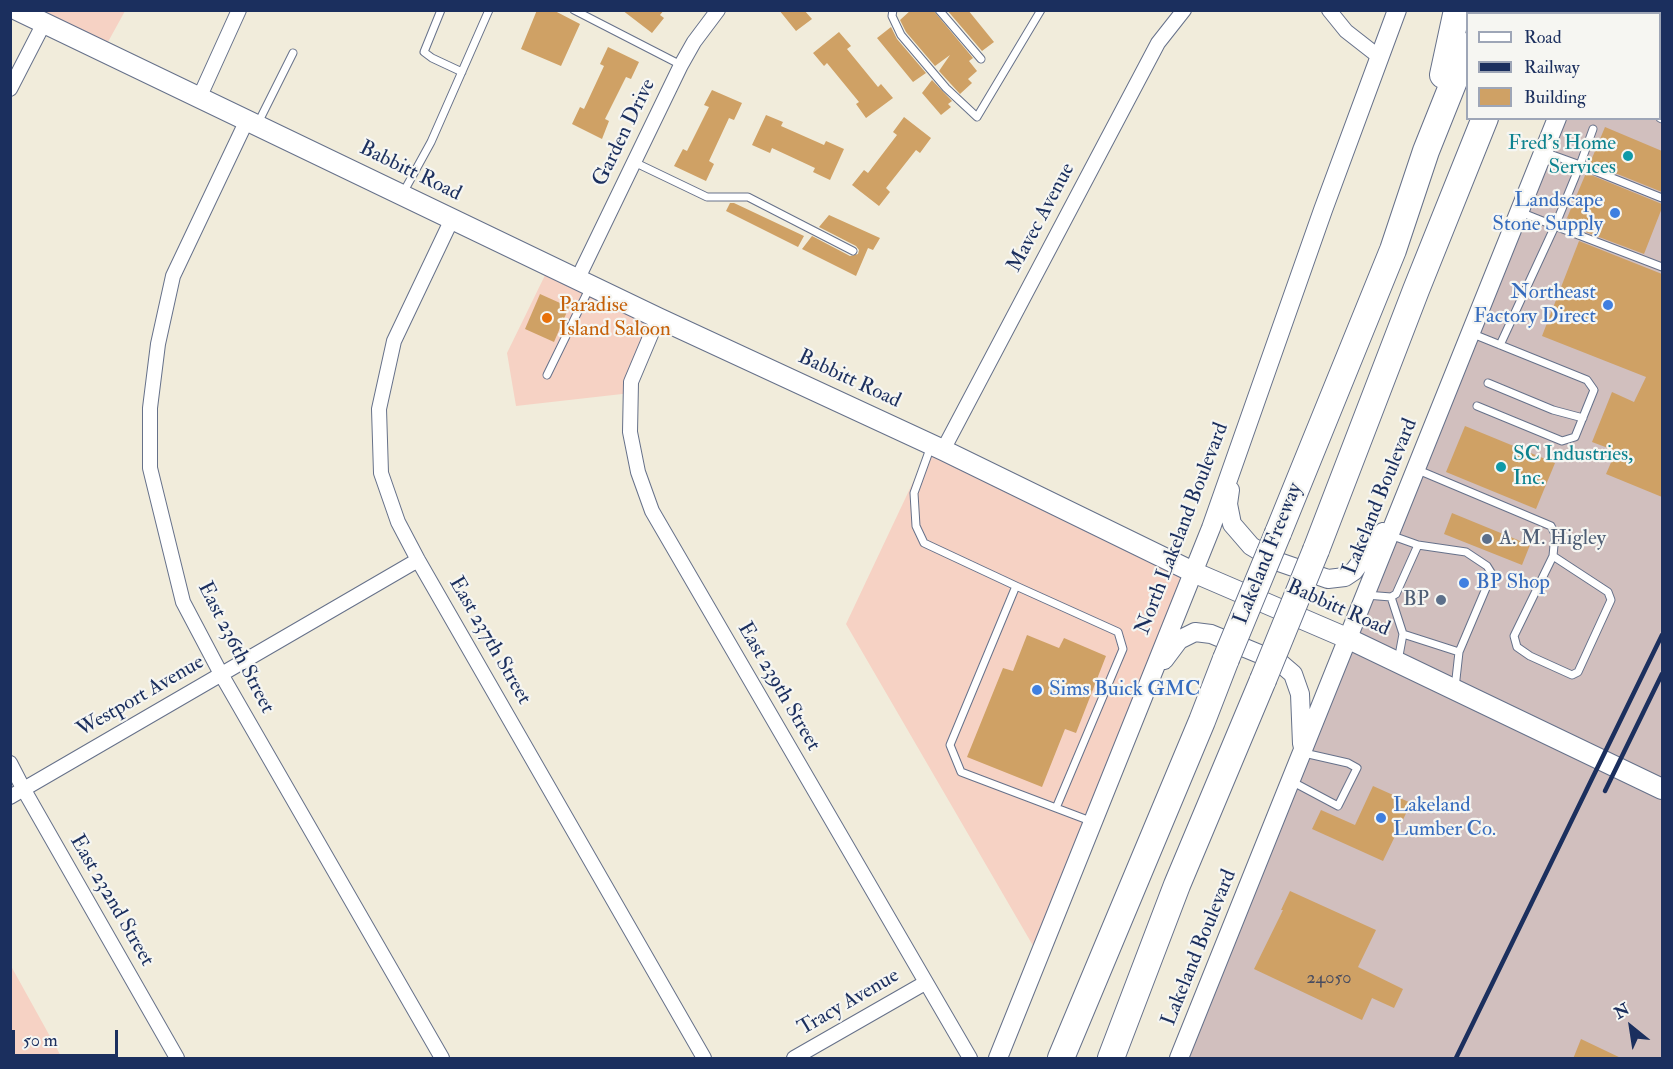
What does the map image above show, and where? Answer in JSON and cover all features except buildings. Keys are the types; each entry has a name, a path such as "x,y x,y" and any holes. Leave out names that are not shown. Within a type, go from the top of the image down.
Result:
{"highway":[{"path":"1426,151 1457,10"},
{"name":"Lakeland Freeway","path":"1061,1059 1198,732 1393,250 1426,151 1466,49"},
{"name":"Lakeland Freeway","path":"1111,1059 1177,885 1316,550 1484,120"}],"main road":[{"name":"Babbitt Road","path":"17,10 46,20 251,123 585,281 658,318 937,447 1193,572 1349,639 1662,789"}],"street":[{"path":"200,96 239,10"},
{"name":"Garden Drive","path":"585,281 634,162 681,65 694,42 718,10"},
{"name":"Mavec Avenue","path":"937,447 1158,43 1184,10"},
{"path":"1329,10 1346,31 1378,56"},
{"name":"North Lakeland Boulevard","path":"998,1059 1211,528 1396,10"},
{"path":"10,90 46,20"},
{"name":"Lakeland Boulevard","path":"1179,1059 1556,120"},
{"name":"East 236th Street","path":"251,123 173,276 158,344 150,408 150,468 165,538 183,602 221,674 442,1059"},
{"name":"East 237th Street","path":"452,219 394,341 379,410 381,473 398,522 418,560 704,1059"},
{"name":"East 239th Street","path":"658,318 631,382 630,432 638,472 652,511 970,1059"},
{"path":"1234,462 1228,504 1232,524 1240,535 1256,551 1276,561 1328,579 1345,577 1354,571 1401,505"},
{"name":"Westport Avenue","path":"10,797 418,560"},
{"path":"1150,679 1179,640 1195,632 1211,634 1279,662 1293,674 1300,694 1302,752"},
{"name":"East 232nd Street","path":"10,763 177,1059"},
{"name":"Tracy Avenue","path":"794,1059 925,983"}],"lane":[{"path":"441,10 424,52 462,72"},
{"path":"402,195 431,142 489,10"},
{"path":"574,10 681,65"},
{"path":"893,10 892,16 901,35 946,88 977,117 1041,10"},
{"path":"939,10 981,59"},
{"path":"251,123 293,53"},
{"path":"1500,345 1555,226 1593,129"},
{"path":"1544,152 1662,198"},
{"path":"634,162 707,197 748,197 853,251"},
{"path":"1520,211 1662,267"},
{"path":"547,375 585,281"},
{"path":"1470,333 1587,380 1594,390 1575,437 1562,441 1477,406"},
{"path":"1488,383 1553,410 1583,418"},
{"path":"937,447 914,493 916,526 924,543 1118,632 1123,649 1056,808"},
{"path":"1416,469 1551,526 1555,534 1553,556 1514,636 1517,646 1530,656 1572,675 1578,672 1611,600 1608,592 1553,556"},
{"path":"1390,534 1418,545 1466,552 1487,566 1492,574 1459,652 1455,690"},
{"path":"1366,595 1391,597 1396,594 1418,545"},
{"path":"1016,586 950,745 961,772 1093,822"},
{"path":"1391,597 1403,634 1398,662"},
{"path":"1403,634 1459,652"},
{"path":"1291,781 1338,806 1357,768 1347,763 1302,752"}],"shaded area":[{"path":"17,11 125,11 103,51"},
{"path":"1662,11 1662,1058 1179,1058 1557,120 1661,120 1661,12 1600,12"},
{"path":"550,265 658,318 631,393 516,406 507,353"},
{"path":"931,444 1193,572 1039,956 846,624"},
{"path":"11,966 62,1058 11,1058"}],"railway":[{"path":"1456,1058 1662,635"},
{"path":"1605,791 1662,674"}],"place":[{"name":"Fred's Home Services","path":"1628,156"},
{"name":"Landscape Stone Supply","path":"1615,213"},
{"name":"Northeast Factory Direct","path":"1608,305"},
{"name":"Paradise Island Saloon","path":"547,318"},
{"name":"SC Industries, Inc.","path":"1501,467"},
{"name":"A. M. Higley","path":"1487,539"},
{"name":"BP Shop","path":"1464,583"},
{"name":"BP","path":"1441,600"},
{"name":"Sims Buick GMC","path":"1037,690"},
{"name":"Lakeland Lumber Co.","path":"1381,818"}]}
